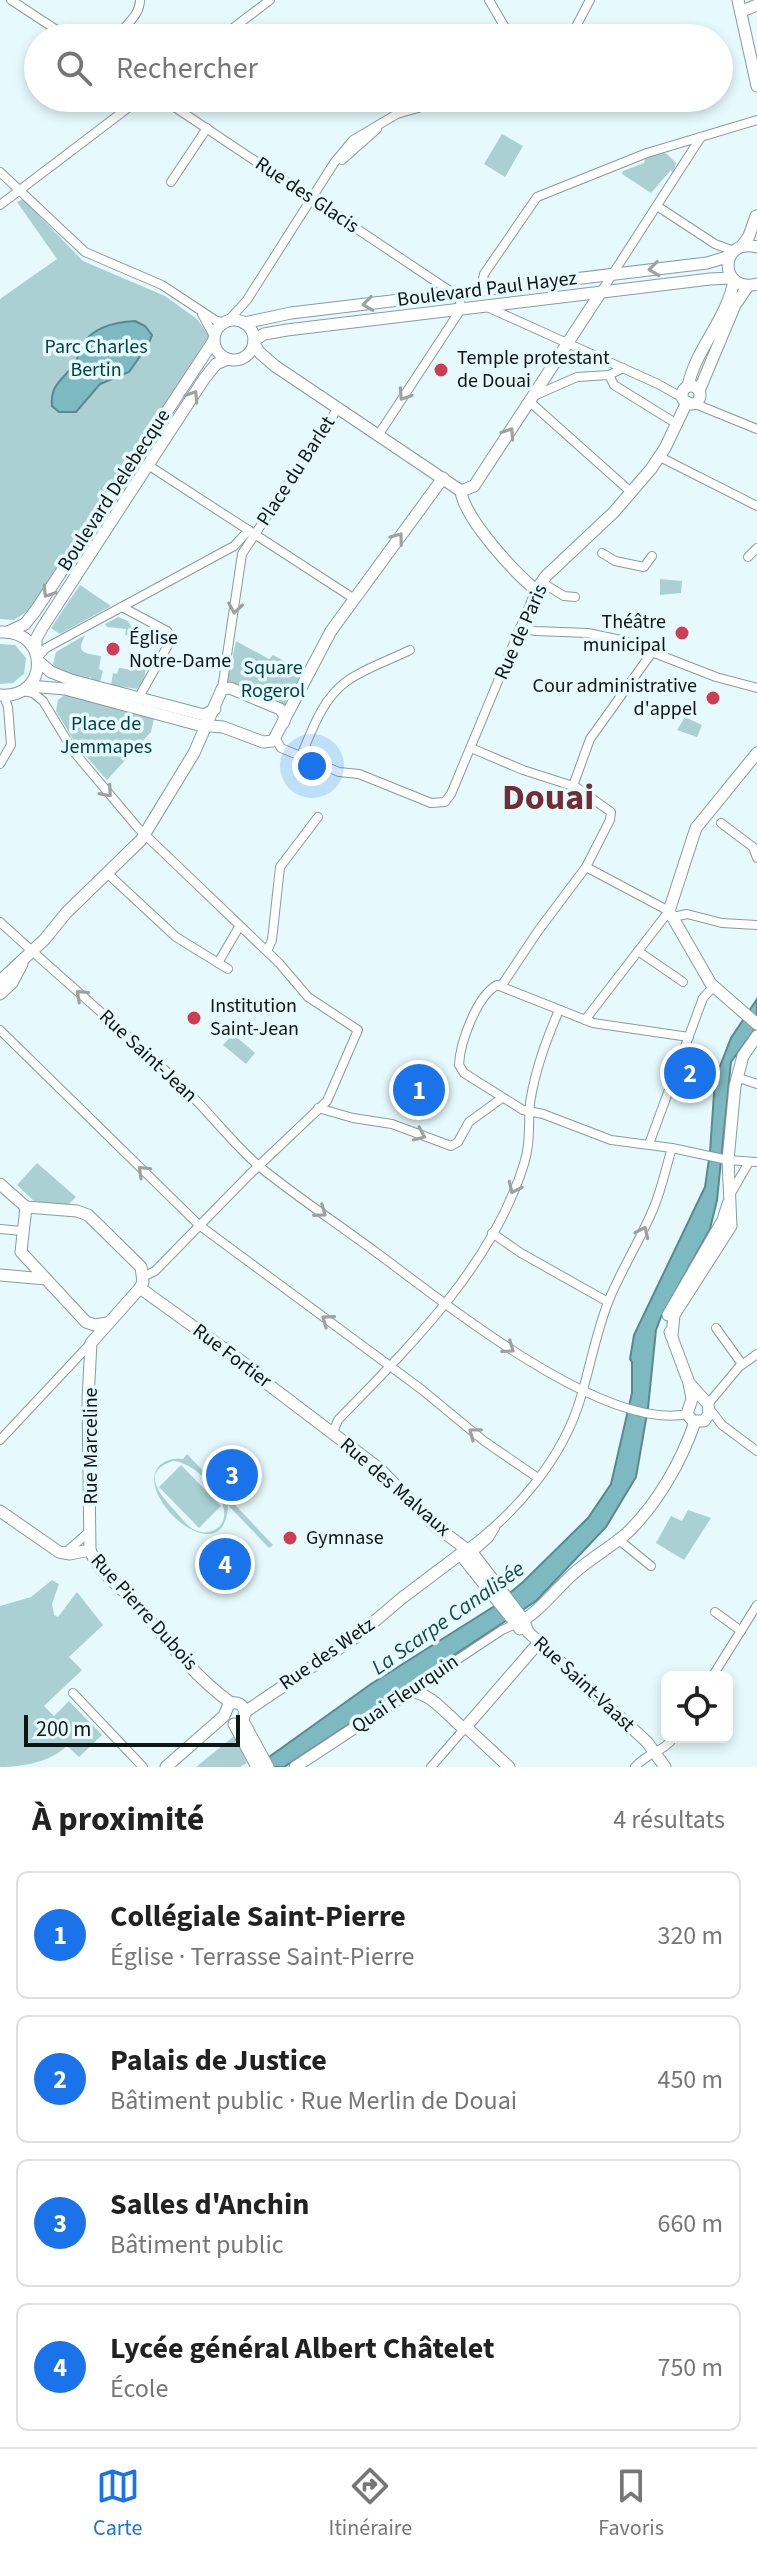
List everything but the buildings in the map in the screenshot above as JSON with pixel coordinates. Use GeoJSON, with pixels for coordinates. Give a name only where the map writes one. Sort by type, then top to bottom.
{"type":"FeatureCollection","features":[{"type":"Feature","properties":{"kind":"street"},"geometry":{"type":"LineString","coordinates":[[11,0],[48,24]]}},
{"type":"Feature","properties":{"kind":"street"},"geometry":{"type":"LineString","coordinates":[[126,24],[137,14],[140,0]]}},
{"type":"Feature","properties":{"kind":"street"},"geometry":{"type":"LineString","coordinates":[[238,24],[270,0]]}},
{"type":"Feature","properties":{"kind":"street"},"geometry":{"type":"LineString","coordinates":[[489,0],[503,24]]}},
{"type":"Feature","properties":{"kind":"street"},"geometry":{"type":"LineString","coordinates":[[577,24],[590,0]]}},
{"type":"Feature","properties":{"kind":"street"},"geometry":{"type":"LineString","coordinates":[[746,5],[757,47]]}},
{"type":"Feature","properties":{"kind":"street"},"geometry":{"type":"LineString","coordinates":[[746,5],[757,86]]}},
{"type":"Feature","properties":{"kind":"street"},"geometry":{"type":"LineString","coordinates":[[0,205],[122,112]]}},
{"type":"Feature","properties":{"kind":"street","name":"Rue des Glacis"},"geometry":{"type":"LineString","coordinates":[[182,112],[456,293]]}},
{"type":"Feature","properties":{"kind":"street"},"geometry":{"type":"LineString","coordinates":[[214,338],[247,300],[339,157],[358,136],[404,112]]}},
{"type":"Feature","properties":{"kind":"street"},"geometry":{"type":"LineString","coordinates":[[313,199],[345,156],[376,130],[418,112]]}},
{"type":"Feature","properties":{"kind":"street"},"geometry":{"type":"LineString","coordinates":[[481,290],[484,274],[537,197],[647,153],[757,120]]}},
{"type":"Feature","properties":{"kind":"street"},"geometry":{"type":"LineString","coordinates":[[171,182],[207,128]]}},
{"type":"Feature","properties":{"kind":"street"},"geometry":{"type":"LineString","coordinates":[[575,597],[538,586],[491,542],[466,507],[461,491],[474,486],[702,136]]}},
{"type":"Feature","properties":{"kind":"street"},"geometry":{"type":"LineString","coordinates":[[0,172],[85,252],[162,285],[186,300],[215,320],[244,323],[251,330],[254,342],[244,358],[228,359],[217,351],[205,318],[186,300]]}},
{"type":"Feature","properties":{"kind":"street"},"geometry":{"type":"LineString","coordinates":[[657,206],[715,244],[735,251]]}},
{"type":"Feature","properties":{"kind":"street"},"geometry":{"type":"LineString","coordinates":[[752,285],[733,279],[728,266],[735,251],[749,236],[757,214]]}},
{"type":"Feature","properties":{"kind":"street"},"geometry":{"type":"LineString","coordinates":[[757,214],[757,229]]}},
{"type":"Feature","properties":{"kind":"street","name":"Boulevard Paul Hayez"},"geometry":{"type":"LineString","coordinates":[[244,323],[291,313],[715,261],[735,251],[757,247]]}},
{"type":"Feature","properties":{"kind":"street","name":"Boulevard Paul Hayez"},"geometry":{"type":"LineString","coordinates":[[254,342],[264,334],[287,330],[722,277],[733,279]]}},
{"type":"Feature","properties":{"kind":"street","name":"Rue de Paris"},"geometry":{"type":"LineString","coordinates":[[691,395],[700,355],[728,302],[733,279]]}},
{"type":"Feature","properties":{"kind":"street","name":"Rue de Paris"},"geometry":{"type":"LineString","coordinates":[[304,758],[339,772],[357,773],[427,802],[440,804],[450,796],[538,586],[594,547],[660,457],[737,302],[752,285]]}},
{"type":"Feature","properties":{"kind":"street"},"geometry":{"type":"LineString","coordinates":[[379,434],[461,309],[456,293]]}},
{"type":"Feature","properties":{"kind":"street"},"geometry":{"type":"LineString","coordinates":[[244,323],[247,300]]}},
{"type":"Feature","properties":{"kind":"street"},"geometry":{"type":"LineString","coordinates":[[485,306],[658,384],[691,395],[757,429]]}},
{"type":"Feature","properties":{"kind":"street","name":"Boulevard Delebecque"},"geometry":{"type":"LineString","coordinates":[[3,632],[24,625],[36,610],[214,338]]}},
{"type":"Feature","properties":{"kind":"street","name":"Place du Barlet"},"geometry":{"type":"LineString","coordinates":[[254,342],[260,353],[275,366],[461,491]]}},
{"type":"Feature","properties":{"kind":"street","name":"Place du Barlet"},"geometry":{"type":"LineString","coordinates":[[244,358],[262,360],[275,366]]}},
{"type":"Feature","properties":{"kind":"street","name":"Boulevard Delebecque"},"geometry":{"type":"LineString","coordinates":[[26,688],[36,673],[36,639],[42,628],[210,370],[228,359]]}},
{"type":"Feature","properties":{"kind":"street"},"geometry":{"type":"LineString","coordinates":[[533,398],[577,377],[609,375],[623,368]]}},
{"type":"Feature","properties":{"kind":"street"},"geometry":{"type":"LineString","coordinates":[[609,375],[614,385],[677,424]]}},
{"type":"Feature","properties":{"kind":"street"},"geometry":{"type":"LineString","coordinates":[[533,398],[632,493]]}},
{"type":"Feature","properties":{"kind":"street","name":"Place du Barlet"},"geometry":{"type":"LineString","coordinates":[[252,532],[338,408]]}},
{"type":"Feature","properties":{"kind":"street"},"geometry":{"type":"LineString","coordinates":[[660,457],[757,506]]}},
{"type":"Feature","properties":{"kind":"street","name":"Place du Barlet"},"geometry":{"type":"LineString","coordinates":[[148,465],[353,598]]}},
{"type":"Feature","properties":{"kind":"street"},"geometry":{"type":"LineString","coordinates":[[3,632],[24,637],[48,671],[64,678],[209,716],[221,726],[265,743],[276,739],[294,699],[353,598],[443,478]]}},
{"type":"Feature","properties":{"kind":"street"},"geometry":{"type":"LineString","coordinates":[[37,657],[46,648],[234,546],[252,532]]}},
{"type":"Feature","properties":{"kind":"street"},"geometry":{"type":"LineString","coordinates":[[194,753],[222,689],[242,554],[252,532]]}},
{"type":"Feature","properties":{"kind":"street"},"geometry":{"type":"LineString","coordinates":[[594,547],[615,561],[644,567],[652,556]]}},
{"type":"Feature","properties":{"kind":"street"},"geometry":{"type":"LineString","coordinates":[[748,557],[757,548]]}},
{"type":"Feature","properties":{"kind":"street"},"geometry":{"type":"LineString","coordinates":[[122,607],[167,631],[172,638],[139,697]]}},
{"type":"Feature","properties":{"kind":"street"},"geometry":{"type":"LineString","coordinates":[[520,628],[594,634],[621,640],[716,677],[757,688]]}},
{"type":"Feature","properties":{"kind":"street"},"geometry":{"type":"LineString","coordinates":[[276,739],[280,747],[304,758],[328,699],[348,680],[410,650]]}},
{"type":"Feature","properties":{"kind":"street"},"geometry":{"type":"LineString","coordinates":[[573,786],[590,739],[653,651]]}},
{"type":"Feature","properties":{"kind":"street"},"geometry":{"type":"LineString","coordinates":[[0,764],[11,745],[8,707],[2,696],[26,688],[63,689],[209,716]]}},
{"type":"Feature","properties":{"kind":"street"},"geometry":{"type":"LineString","coordinates":[[0,1440],[91,1343],[141,1282],[328,1099],[358,1030],[308,997],[267,951],[145,835],[74,752],[43,701],[26,688]]}},
{"type":"Feature","properties":{"kind":"street"},"geometry":{"type":"LineString","coordinates":[[222,689],[230,688],[279,708],[287,708],[294,699]]}},
{"type":"Feature","properties":{"kind":"street"},"geometry":{"type":"LineString","coordinates":[[279,708],[284,714],[284,722]]}},
{"type":"Feature","properties":{"kind":"street"},"geometry":{"type":"LineString","coordinates":[[0,981],[145,835],[208,735],[218,730],[233,730]]}},
{"type":"Feature","properties":{"kind":"street"},"geometry":{"type":"LineString","coordinates":[[471,748],[523,770],[573,786],[611,812],[610,820],[586,867],[498,985],[486,993],[470,1023],[459,1065],[464,1073],[530,1112],[618,1142],[649,1144],[726,1160],[753,1162]]}},
{"type":"Feature","properties":{"kind":"street"},"geometry":{"type":"LineString","coordinates":[[585,1020],[671,914],[691,839],[757,753]]}},
{"type":"Feature","properties":{"kind":"street"},"geometry":{"type":"LineString","coordinates":[[267,951],[273,939],[272,924],[282,864],[318,817]]}},
{"type":"Feature","properties":{"kind":"street"},"geometry":{"type":"LineString","coordinates":[[721,823],[753,847],[757,858]]}},
{"type":"Feature","properties":{"kind":"street"},"geometry":{"type":"LineString","coordinates":[[586,867],[671,914],[756,925]]}},
{"type":"Feature","properties":{"kind":"street"},"geometry":{"type":"LineString","coordinates":[[108,874],[172,934],[228,969]]}},
{"type":"Feature","properties":{"kind":"street"},"geometry":{"type":"LineString","coordinates":[[671,914],[713,987],[757,1024]]}},
{"type":"Feature","properties":{"kind":"street","name":"Rue Saint-Jean"},"geometry":{"type":"LineString","coordinates":[[0,922],[29,954],[182,1086],[258,1165],[445,1303],[532,1363],[583,1389],[627,1408],[670,1417],[699,1410],[722,1425]]}},
{"type":"Feature","properties":{"kind":"street"},"geometry":{"type":"LineString","coordinates":[[259,944],[272,924]]}},
{"type":"Feature","properties":{"kind":"street"},"geometry":{"type":"LineString","coordinates":[[218,963],[239,927]]}},
{"type":"Feature","properties":{"kind":"street"},"geometry":{"type":"LineString","coordinates":[[638,951],[683,982]]}},
{"type":"Feature","properties":{"kind":"street"},"geometry":{"type":"LineString","coordinates":[[0,994],[14,981],[29,954]]}},
{"type":"Feature","properties":{"kind":"street"},"geometry":{"type":"LineString","coordinates":[[498,985],[585,1020],[689,1037]]}},
{"type":"Feature","properties":{"kind":"street"},"geometry":{"type":"LineString","coordinates":[[649,1144],[703,998],[713,987]]}},
{"type":"Feature","properties":{"kind":"street"},"geometry":{"type":"LineString","coordinates":[[333,1432],[338,1420],[445,1303],[469,1272],[492,1233],[524,1165],[539,1060],[559,1010]]}},
{"type":"Feature","properties":{"kind":"street"},"geometry":{"type":"LineString","coordinates":[[0,1030],[199,1225],[390,1366],[484,1441],[538,1478]]}},
{"type":"Feature","properties":{"kind":"street"},"geometry":{"type":"LineString","coordinates":[[757,1036],[743,1056],[736,1077],[726,1160],[729,1195],[723,1220],[669,1314],[668,1325],[699,1410],[757,1451]]}},
{"type":"Feature","properties":{"kind":"street"},"geometry":{"type":"LineString","coordinates":[[736,1077],[757,1084]]}},
{"type":"Feature","properties":{"kind":"street"},"geometry":{"type":"LineString","coordinates":[[318,1108],[353,1118],[397,1125],[448,1146],[458,1142],[469,1122],[502,1098]]}},
{"type":"Feature","properties":{"kind":"street","name":"Rue des Wetz"},"geometry":{"type":"LineString","coordinates":[[233,1714],[263,1699],[336,1651],[391,1609],[400,1606],[466,1554],[538,1478],[566,1433],[583,1389],[608,1302],[654,1206],[672,1148]]}},
{"type":"Feature","properties":{"kind":"street"},"geometry":{"type":"LineString","coordinates":[[729,1195],[753,1162]]}},
{"type":"Feature","properties":{"kind":"street"},"geometry":{"type":"LineString","coordinates":[[0,1184],[26,1207],[21,1252],[86,1322],[95,1325],[108,1322]]}},
{"type":"Feature","properties":{"kind":"street","name":"Rue Fortier"},"geometry":{"type":"LineString","coordinates":[[26,1207],[77,1211],[92,1217],[138,1262],[141,1282],[265,1382],[323,1424]]}},
{"type":"Feature","properties":{"kind":"street"},"geometry":{"type":"LineString","coordinates":[[0,1229],[22,1231]]}},
{"type":"Feature","properties":{"kind":"street"},"geometry":{"type":"LineString","coordinates":[[492,1233],[608,1302]]}},
{"type":"Feature","properties":{"kind":"street"},"geometry":{"type":"LineString","coordinates":[[0,1275],[46,1279]]}},
{"type":"Feature","properties":{"kind":"street"},"geometry":{"type":"LineString","coordinates":[[716,1328],[742,1364]]}},
{"type":"Feature","properties":{"kind":"street","name":"Rue Marceline"},"geometry":{"type":"LineString","coordinates":[[90,1550],[88,1399],[91,1343]]}},
{"type":"Feature","properties":{"kind":"street"},"geometry":{"type":"LineString","coordinates":[[517,1619],[536,1609],[579,1569],[619,1540],[646,1512],[659,1494],[699,1410],[742,1364],[757,1354]]}},
{"type":"Feature","properties":{"kind":"street"},"geometry":{"type":"LineString","coordinates":[[323,1424],[338,1420]]}},
{"type":"Feature","properties":{"kind":"street","name":"Rue des Malvaux"},"geometry":{"type":"LineString","coordinates":[[323,1424],[384,1473],[466,1554],[500,1596]]}},
{"type":"Feature","properties":{"kind":"street","name":"Rue Pierre Dubois"},"geometry":{"type":"LineString","coordinates":[[0,1511],[56,1551],[65,1554],[90,1550],[96,1562],[233,1714]]}},
{"type":"Feature","properties":{"kind":"street","name":"Rue Pierre Dubois"},"geometry":{"type":"LineString","coordinates":[[65,1554],[90,1531]]}},
{"type":"Feature","properties":{"kind":"street"},"geometry":{"type":"LineString","coordinates":[[619,1540],[651,1566]]}},
{"type":"Feature","properties":{"kind":"street","name":"Rue Saint-Vaast"},"geometry":{"type":"LineString","coordinates":[[500,1596],[532,1642],[587,1684],[655,1751],[665,1767]]}},
{"type":"Feature","properties":{"kind":"street"},"geometry":{"type":"LineString","coordinates":[[716,1671],[757,1605]]}},
{"type":"Feature","properties":{"kind":"street"},"geometry":{"type":"LineString","coordinates":[[715,1612],[741,1631]]}},
{"type":"Feature","properties":{"kind":"street","name":"Quai Fleurquin"},"geometry":{"type":"LineString","coordinates":[[295,1767],[406,1693],[416,1692],[425,1681],[517,1619]]}},
{"type":"Feature","properties":{"kind":"street"},"geometry":{"type":"LineString","coordinates":[[431,1767],[538,1647]]}},
{"type":"Feature","properties":{"kind":"street"},"geometry":{"type":"LineString","coordinates":[[416,1692],[465,1728],[509,1767]]}},
{"type":"Feature","properties":{"kind":"street"},"geometry":{"type":"LineString","coordinates":[[73,1693],[143,1767]]}},
{"type":"Feature","properties":{"kind":"street"},"geometry":{"type":"LineString","coordinates":[[233,1714],[261,1764]]}},
{"type":"Feature","properties":{"kind":"street"},"geometry":{"type":"LineString","coordinates":[[166,1767],[233,1714]]}},
{"type":"Feature","properties":{"kind":"street"},"geometry":{"type":"LineString","coordinates":[[175,1767],[233,1714]]}},
{"type":"Feature","properties":{"kind":"street"},"geometry":{"type":"LineString","coordinates":[[635,1767],[646,1755],[670,1743]]}},
{"type":"Feature","properties":{"kind":"green space"},"geometry":{"type":"Polygon","coordinates":[[[502,134],[523,146],[505,177],[484,164],[502,134]]]}},
{"type":"Feature","properties":{"kind":"green space"},"geometry":{"type":"Polygon","coordinates":[[[662,152],[676,163],[673,174],[671,170],[651,193],[622,174],[644,163],[646,156],[662,152]]]}},
{"type":"Feature","properties":{"kind":"green space","name":"Parc Charles Bertin"},"geometry":{"type":"Polygon","coordinates":[[[23,199],[83,261],[165,296],[197,319],[209,336],[31,609],[14,620],[0,619],[0,299],[57,259],[17,202],[23,199]]]}},
{"type":"Feature","properties":{"kind":"green space"},"geometry":{"type":"Polygon","coordinates":[[[660,579],[682,581],[681,593],[660,595],[660,579]]]}},
{"type":"Feature","properties":{"kind":"green space"},"geometry":{"type":"Polygon","coordinates":[[[80,585],[111,606],[60,634],[51,628],[80,585]]]}},
{"type":"Feature","properties":{"kind":"green space"},"geometry":{"type":"Polygon","coordinates":[[[118,617],[128,621],[137,637],[125,635],[126,629],[107,627],[105,624],[118,617]]]}},
{"type":"Feature","properties":{"kind":"green space"},"geometry":{"type":"Polygon","coordinates":[[[85,635],[81,649],[101,656],[99,669],[103,671],[100,682],[55,668],[53,664],[56,652],[85,635]]]}},
{"type":"Feature","properties":{"kind":"green space","name":"Square Rogerol"},"geometry":{"type":"Polygon","coordinates":[[[236,641],[269,659],[273,655],[303,671],[285,707],[227,683],[236,641]]]}},
{"type":"Feature","properties":{"kind":"green space"},"geometry":{"type":"Polygon","coordinates":[[[0,644],[15,645],[26,658],[24,674],[13,683],[0,684],[0,644]]]}},
{"type":"Feature","properties":{"kind":"green space"},"geometry":{"type":"Polygon","coordinates":[[[137,664],[146,665],[144,681],[137,689],[111,685],[113,673],[117,674],[119,668],[135,670],[137,664]]]}},
{"type":"Feature","properties":{"kind":"green space","name":"Place de Jemmapes"},"geometry":{"type":"Polygon","coordinates":[[[66,694],[154,718],[151,732],[107,780],[77,746],[56,711],[58,700],[66,694]]]}},
{"type":"Feature","properties":{"kind":"green space"},"geometry":{"type":"Polygon","coordinates":[[[685,717],[702,725],[697,737],[677,730],[685,717]]]}},
{"type":"Feature","properties":{"kind":"green space"},"geometry":{"type":"Polygon","coordinates":[[[233,1034],[255,1053],[246,1064],[223,1045],[233,1034]]]}},
{"type":"Feature","properties":{"kind":"green space"},"geometry":{"type":"Polygon","coordinates":[[[37,1163],[76,1197],[67,1206],[36,1203],[17,1185],[37,1163]]]}},
{"type":"Feature","properties":{"kind":"green space"},"geometry":{"type":"Polygon","coordinates":[[[187,1454],[273,1545],[269,1548],[228,1505],[223,1525],[212,1534],[192,1529],[210,1532],[219,1527],[224,1518],[224,1507],[212,1486],[192,1468],[173,1461],[157,1471],[165,1461],[183,1459],[187,1454]]]}},
{"type":"Feature","properties":{"kind":"green space"},"geometry":{"type":"Polygon","coordinates":[[[181,1465],[221,1506],[199,1528],[159,1487],[181,1465]]]}},
{"type":"Feature","properties":{"kind":"green space"},"geometry":{"type":"Polygon","coordinates":[[[156,1474],[156,1485],[165,1500],[192,1529],[168,1510],[158,1494],[154,1478],[156,1474]]]}},
{"type":"Feature","properties":{"kind":"green space"},"geometry":{"type":"Polygon","coordinates":[[[688,1510],[711,1518],[684,1560],[656,1543],[671,1516],[682,1521],[688,1510]]]}},
{"type":"Feature","properties":{"kind":"green space"},"geometry":{"type":"Polygon","coordinates":[[[52,1580],[59,1584],[52,1604],[54,1615],[58,1617],[77,1592],[103,1625],[69,1657],[82,1670],[44,1706],[54,1716],[69,1701],[102,1735],[79,1757],[67,1746],[35,1762],[0,1767],[0,1606],[31,1597],[52,1580]]]}},
{"type":"Feature","properties":{"kind":"green space"},"geometry":{"type":"Polygon","coordinates":[[[234,1736],[247,1763],[240,1767],[196,1767],[234,1736]]]}},
{"type":"Feature","properties":{"kind":"shaded area"},"geometry":{"type":"Polygon","coordinates":[[[135,321],[145,326],[152,335],[129,372],[100,384],[76,412],[59,412],[52,406],[55,389],[88,338],[106,326],[135,321]]]}},
{"type":"Feature","properties":{"kind":"shaded area"},"geometry":{"type":"Polygon","coordinates":[[[757,999],[757,1026],[731,1062],[717,1200],[710,1229],[656,1330],[648,1408],[636,1477],[606,1527],[536,1601],[284,1767],[255,1767],[371,1684],[493,1607],[588,1518],[611,1484],[632,1393],[630,1359],[634,1335],[705,1187],[715,1079],[731,1038],[757,999]]]}},
{"type":"Feature","properties":{"kind":"place","name":"Temple protestant de Douai"},"geometry":{"type":"Point","coordinates":[441,370]}},
{"type":"Feature","properties":{"kind":"place","name":"Théâtre municipal"},"geometry":{"type":"Point","coordinates":[682,633]}},
{"type":"Feature","properties":{"kind":"place","name":"Église Notre-Dame"},"geometry":{"type":"Point","coordinates":[113,649]}},
{"type":"Feature","properties":{"kind":"place","name":"Cour administrative d'appel"},"geometry":{"type":"Point","coordinates":[713,698]}},
{"type":"Feature","properties":{"kind":"place","name":"Institution Saint-Jean"},"geometry":{"type":"Point","coordinates":[194,1018]}},
{"type":"Feature","properties":{"kind":"place","name":"Palais de Justice"},"geometry":{"type":"Point","coordinates":[690,1073]}},
{"type":"Feature","properties":{"kind":"place","name":"Collégiale Saint-Pierre"},"geometry":{"type":"Point","coordinates":[419,1090]}},
{"type":"Feature","properties":{"kind":"place","name":"Salles d'Anchin"},"geometry":{"type":"Point","coordinates":[232,1475]}},
{"type":"Feature","properties":{"kind":"place","name":"Gymnase"},"geometry":{"type":"Point","coordinates":[290,1538]}},
{"type":"Feature","properties":{"kind":"place","name":"Lycée général Albert Châtelet"},"geometry":{"type":"Point","coordinates":[225,1564]}},
{"type":"Feature","properties":{"kind":"district","name":"Douai"},"geometry":{"type":"Point","coordinates":[548,797]}},
{"type":"Feature","properties":{"kind":"water label","name":"La Scarpe Canalisée"},"geometry":{"type":"Point","coordinates":[448,1618]}}]}
